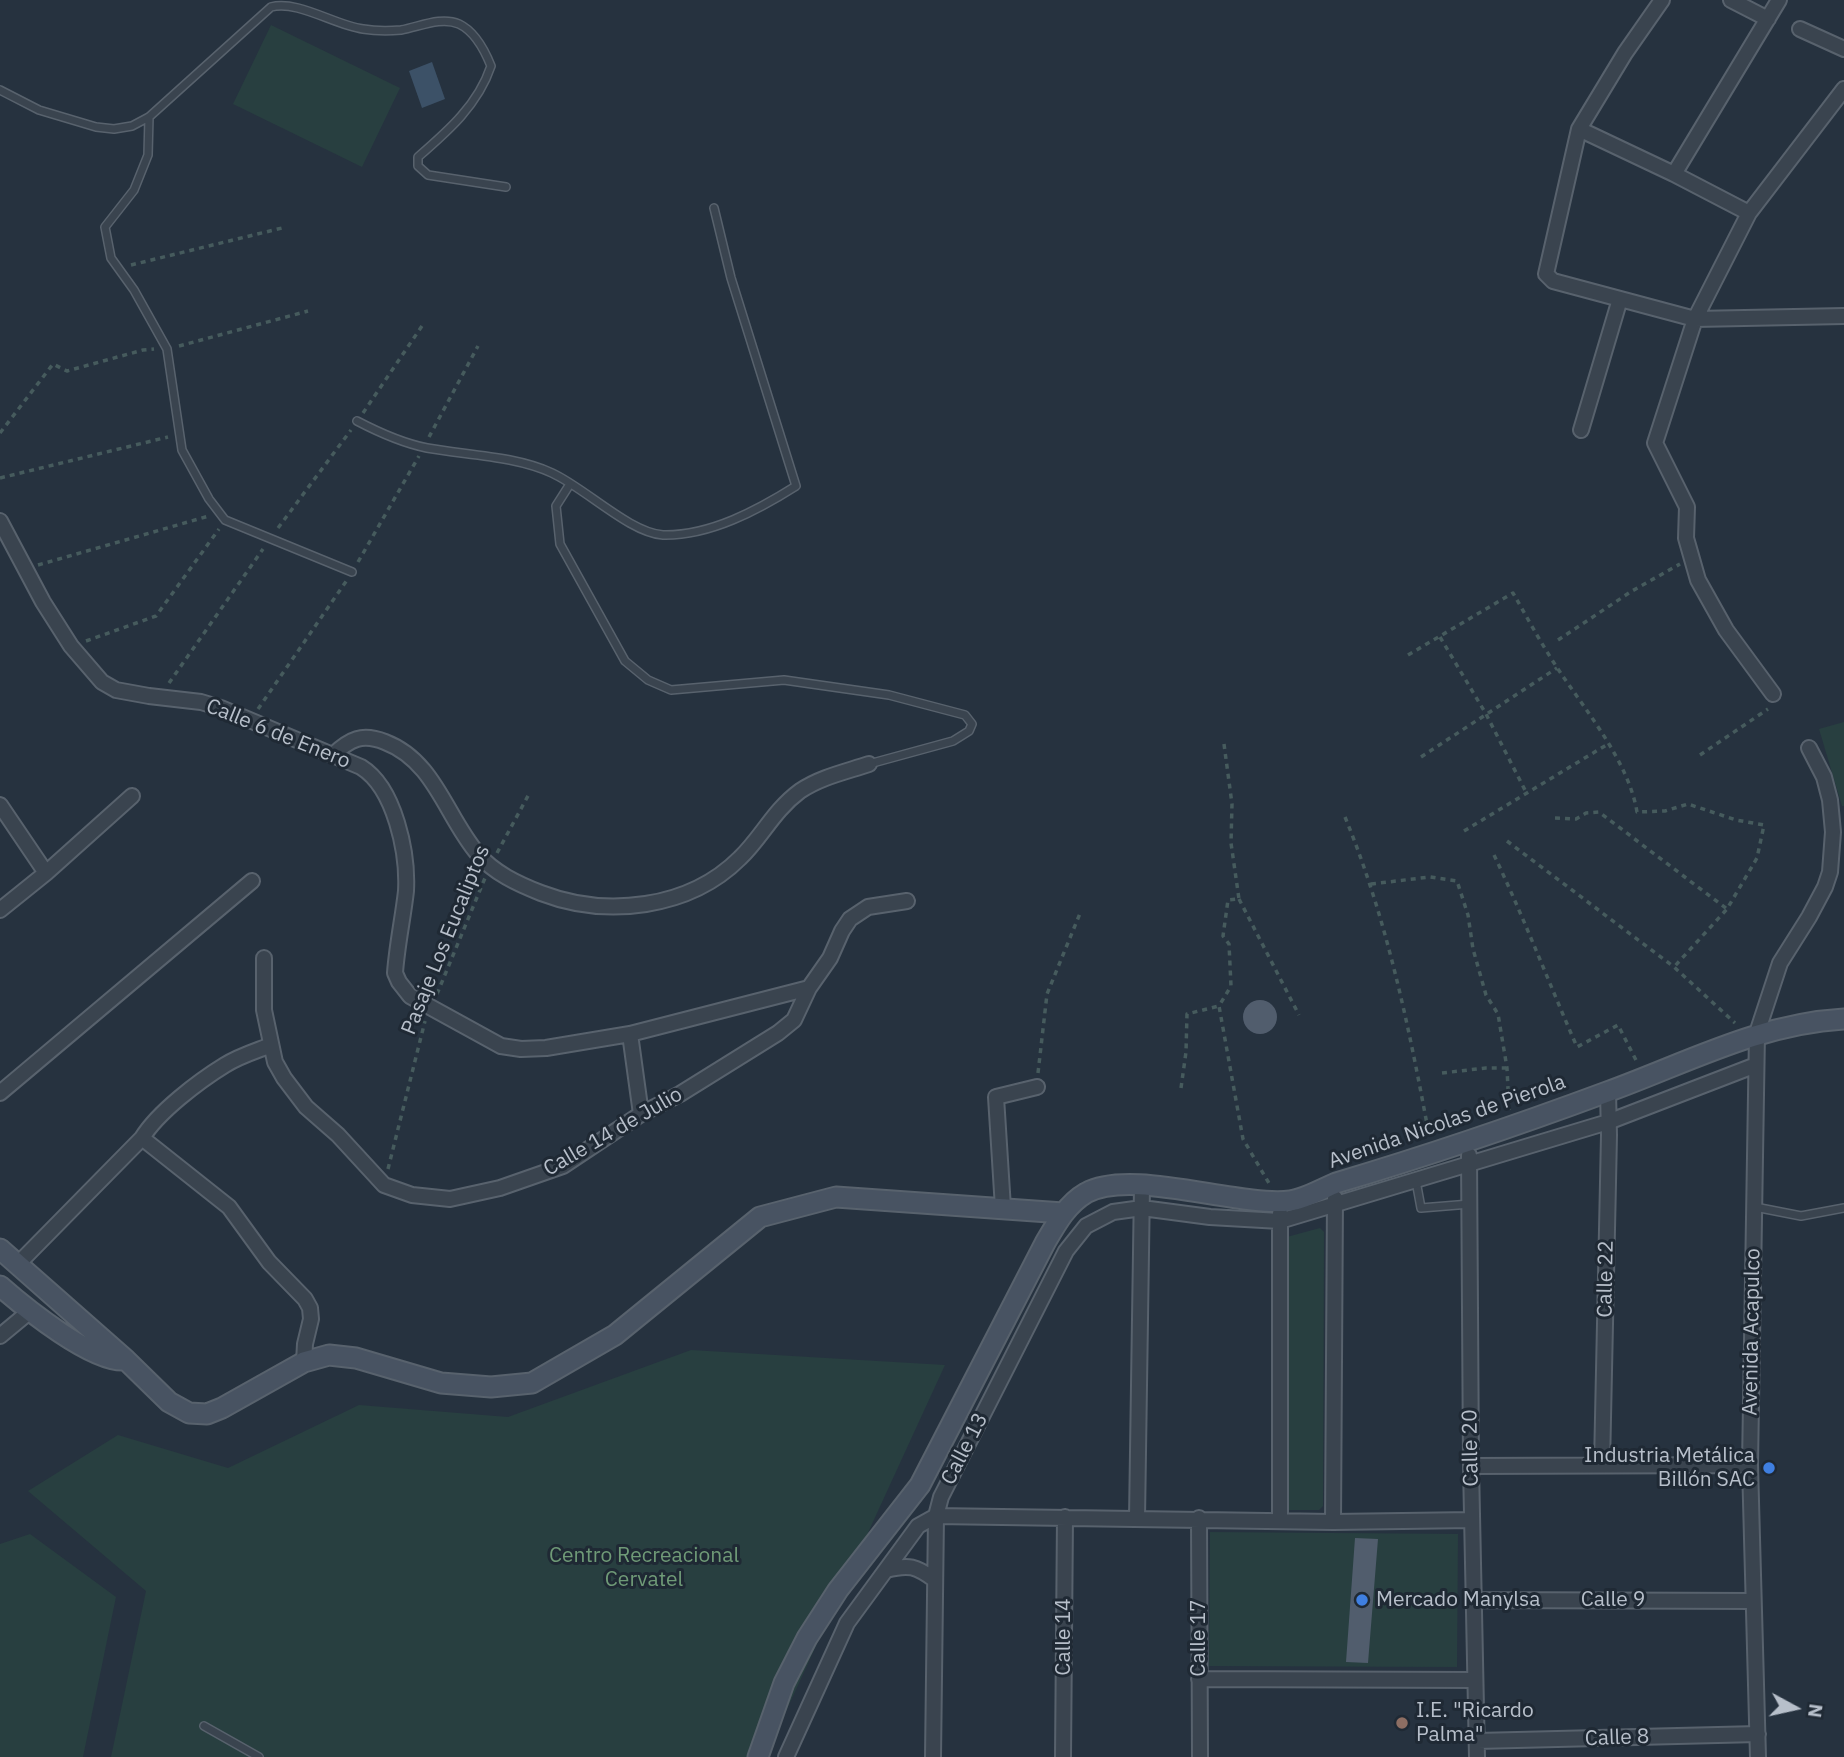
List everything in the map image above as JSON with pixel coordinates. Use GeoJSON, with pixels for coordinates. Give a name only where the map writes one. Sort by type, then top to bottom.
{"type":"FeatureCollection","features":[{"type":"Feature","properties":{"kind":"street"},"geometry":{"type":"LineString","coordinates":[[1662,0],[1625,53],[1579,129],[1546,274],[1553,281],[1695,319],[1844,316]]}},
{"type":"Feature","properties":{"kind":"street"},"geometry":{"type":"LineString","coordinates":[[1731,0],[1768,19]]}},
{"type":"Feature","properties":{"kind":"street"},"geometry":{"type":"LineString","coordinates":[[1674,174],[1779,0]]}},
{"type":"Feature","properties":{"kind":"street"},"geometry":{"type":"LineString","coordinates":[[1800,29],[1844,49]]}},
{"type":"Feature","properties":{"kind":"street"},"geometry":{"type":"LineString","coordinates":[[1772,701],[1726,630],[1698,580],[1686,538],[1687,507],[1655,443],[1695,319],[1749,214],[1844,89]]}},
{"type":"Feature","properties":{"kind":"street"},"geometry":{"type":"LineString","coordinates":[[1579,129],[1674,174],[1749,214]]}},
{"type":"Feature","properties":{"kind":"street"},"geometry":{"type":"LineString","coordinates":[[1581,430],[1620,299]]}},
{"type":"Feature","properties":{"kind":"street","name":"Calle 6 de Enero"},"geometry":{"type":"LineString","coordinates":[[0,521],[71,646],[102,682],[116,690],[201,702],[251,718],[368,771],[380,785],[393,811],[402,846],[406,890],[395,973],[404,990],[411,996],[491,1040],[511,1048],[545,1048],[630,1034],[809,988]]}},
{"type":"Feature","properties":{"kind":"street"},"geometry":{"type":"LineString","coordinates":[[334,755],[347,742],[366,736],[382,740],[401,750],[421,767],[446,800],[470,844],[490,866],[542,893],[580,904],[615,907],[669,899],[708,882],[732,866],[751,847],[777,811],[801,791],[828,776],[869,764]]}},
{"type":"Feature","properties":{"kind":"street","name":"Avenida Acapulco"},"geometry":{"type":"LineString","coordinates":[[1758,1757],[1750,1465],[1756,1065],[1752,1035],[1780,963],[1818,901],[1830,872],[1833,832],[1830,800],[1824,777],[1809,748]]}},
{"type":"Feature","properties":{"kind":"street"},"geometry":{"type":"LineString","coordinates":[[0,910],[132,796]]}},
{"type":"Feature","properties":{"kind":"street"},"geometry":{"type":"LineString","coordinates":[[0,805],[46,873]]}},
{"type":"Feature","properties":{"kind":"street"},"geometry":{"type":"LineString","coordinates":[[0,1093],[252,881]]}},
{"type":"Feature","properties":{"kind":"street","name":"Calle 14 de Julio"},"geometry":{"type":"LineString","coordinates":[[264,958],[264,1010],[275,1062],[306,1107],[338,1135],[384,1185],[398,1192],[430,1199],[450,1199],[478,1194],[563,1166],[641,1114],[680,1094],[778,1033],[794,1020],[809,988],[833,953],[845,925],[855,914],[868,907],[907,901]]}},
{"type":"Feature","properties":{"kind":"street","name":"Avenida Nicolas de Pierola"},"geometry":{"type":"LineString","coordinates":[[1063,1213],[1087,1193],[1115,1186],[1142,1186],[1280,1211],[1293,1201],[1336,1183],[1608,1092],[1752,1035],[1823,1020],[1844,1019]]}},
{"type":"Feature","properties":{"kind":"street"},"geometry":{"type":"LineString","coordinates":[[630,1034],[641,1114]]}},
{"type":"Feature","properties":{"kind":"street"},"geometry":{"type":"LineString","coordinates":[[17,1265],[142,1138],[149,1125],[160,1115],[219,1069],[271,1045]]}},
{"type":"Feature","properties":{"kind":"street","name":"Calle 13"},"geometry":{"type":"LineString","coordinates":[[933,1757],[936,1517],[941,1497],[1066,1251],[1086,1226],[1113,1212],[1142,1208],[1210,1217],[1335,1205],[1608,1122],[1756,1065]]}},
{"type":"Feature","properties":{"kind":"street"},"geometry":{"type":"LineString","coordinates":[[1003,1208],[996,1097],[1037,1087]]}},
{"type":"Feature","properties":{"kind":"street","name":"Calle 22"},"geometry":{"type":"LineString","coordinates":[[1602,1465],[1608,1092]]}},
{"type":"Feature","properties":{"kind":"street"},"geometry":{"type":"LineString","coordinates":[[142,1138],[229,1207],[269,1262],[305,1299],[310,1308],[311,1319],[304,1362]]}},
{"type":"Feature","properties":{"kind":"street","name":"Calle 20"},"geometry":{"type":"LineString","coordinates":[[1469,1140],[1471,1466],[1477,1757]]}},
{"type":"Feature","properties":{"kind":"street"},"geometry":{"type":"LineString","coordinates":[[1333,1522],[1336,1183]]}},
{"type":"Feature","properties":{"kind":"street"},"geometry":{"type":"LineString","coordinates":[[1137,1518],[1142,1186]]}},
{"type":"Feature","properties":{"kind":"street"},"geometry":{"type":"LineString","coordinates":[[0,1249],[126,1360],[169,1402],[189,1413],[207,1414],[304,1362],[329,1355],[356,1357],[441,1382],[491,1387],[532,1382],[615,1335],[760,1217],[836,1197],[1063,1213],[1045,1242],[920,1485],[838,1590],[807,1638],[784,1683],[758,1757]]}},
{"type":"Feature","properties":{"kind":"street"},"geometry":{"type":"LineString","coordinates":[[1280,1211],[1280,1520]]}},
{"type":"Feature","properties":{"kind":"street"},"geometry":{"type":"LineString","coordinates":[[0,1286],[29,1312],[97,1354],[115,1361],[126,1360]]}},
{"type":"Feature","properties":{"kind":"street"},"geometry":{"type":"LineString","coordinates":[[0,1336],[29,1312]]}},
{"type":"Feature","properties":{"kind":"street"},"geometry":{"type":"LineString","coordinates":[[1471,1466],[1750,1465]]}},
{"type":"Feature","properties":{"kind":"street"},"geometry":{"type":"LineString","coordinates":[[786,1757],[846,1622],[918,1527],[936,1517],[1199,1518],[1333,1522],[1472,1520]]}},
{"type":"Feature","properties":{"kind":"street","name":"Calle 14"},"geometry":{"type":"LineString","coordinates":[[1063,1757],[1065,1517]]}},
{"type":"Feature","properties":{"kind":"street","name":"Calle 17"},"geometry":{"type":"LineString","coordinates":[[1199,1518],[1200,1757]]}},
{"type":"Feature","properties":{"kind":"street"},"geometry":{"type":"LineString","coordinates":[[886,1570],[903,1566],[916,1568],[935,1580]]}},
{"type":"Feature","properties":{"kind":"street","name":"Calle 9"},"geometry":{"type":"LineString","coordinates":[[1474,1600],[1753,1601]]}},
{"type":"Feature","properties":{"kind":"street"},"geometry":{"type":"LineString","coordinates":[[1199,1679],[1475,1680]]}},
{"type":"Feature","properties":{"kind":"street","name":"Calle 8"},"geometry":{"type":"LineString","coordinates":[[1477,1741],[1758,1734]]}},
{"type":"Feature","properties":{"kind":"lane"},"geometry":{"type":"LineString","coordinates":[[0,90],[39,110],[105,129],[132,126],[149,117],[271,7],[292,5],[334,22],[364,29],[397,30],[439,21],[451,22],[469,32],[486,54],[491,66],[479,94],[454,126],[418,157],[418,166],[428,175],[506,187]]}},
{"type":"Feature","properties":{"kind":"lane"},"geometry":{"type":"LineString","coordinates":[[149,117],[148,155],[134,190],[105,227],[111,258],[134,290],[167,349],[182,450],[209,499],[225,520],[352,572]]}},
{"type":"Feature","properties":{"kind":"lane"},"geometry":{"type":"LineString","coordinates":[[358,421],[384,436],[424,447],[509,461],[551,472],[638,529],[662,535],[704,530],[761,508],[796,486],[731,278],[714,208]]}},
{"type":"Feature","properties":{"kind":"lane"},"geometry":{"type":"LineString","coordinates":[[570,484],[556,506],[560,544],[625,661],[648,680],[671,690],[784,680],[889,695],[965,715],[972,724],[969,731],[953,741],[869,764]]}},
{"type":"Feature","properties":{"kind":"lane"},"geometry":{"type":"LineString","coordinates":[[1416,1181],[1421,1208],[1470,1204]]}},
{"type":"Feature","properties":{"kind":"lane"},"geometry":{"type":"LineString","coordinates":[[1754,1206],[1801,1216],[1844,1208]]}},
{"type":"Feature","properties":{"kind":"lane"},"geometry":{"type":"LineString","coordinates":[[204,1726],[259,1757]]}},
{"type":"Feature","properties":{"kind":"path"},"geometry":{"type":"LineString","coordinates":[[119,268],[282,228]]}},
{"type":"Feature","properties":{"kind":"path"},"geometry":{"type":"LineString","coordinates":[[0,433],[53,364],[67,371],[143,350],[167,349],[309,311]]}},
{"type":"Feature","properties":{"kind":"path"},"geometry":{"type":"LineString","coordinates":[[160,696],[271,538],[358,421],[424,323]]}},
{"type":"Feature","properties":{"kind":"path"},"geometry":{"type":"LineString","coordinates":[[251,718],[352,572],[478,346]]}},
{"type":"Feature","properties":{"kind":"path"},"geometry":{"type":"LineString","coordinates":[[0,478],[179,434]]}},
{"type":"Feature","properties":{"kind":"path"},"geometry":{"type":"LineString","coordinates":[[26,568],[220,513]]}},
{"type":"Feature","properties":{"kind":"path"},"geometry":{"type":"LineString","coordinates":[[71,646],[156,616],[225,520]]}},
{"type":"Feature","properties":{"kind":"path"},"geometry":{"type":"LineString","coordinates":[[1558,640],[1675,565],[1691,560]]}},
{"type":"Feature","properties":{"kind":"path"},"geometry":{"type":"LineString","coordinates":[[1408,655],[1513,593],[1608,744],[1634,794],[1637,812],[1665,811],[1688,804],[1736,820],[1764,825],[1756,858],[1727,909],[1674,967]]}},
{"type":"Feature","properties":{"kind":"path"},"geometry":{"type":"LineString","coordinates":[[1440,636],[1486,714],[1527,794]]}},
{"type":"Feature","properties":{"kind":"path"},"geometry":{"type":"LineString","coordinates":[[1421,757],[1558,668]]}},
{"type":"Feature","properties":{"kind":"path"},"geometry":{"type":"LineString","coordinates":[[1700,755],[1772,701]]}},
{"type":"Feature","properties":{"kind":"path"},"geometry":{"type":"LineString","coordinates":[[1224,744],[1231,804],[1231,843],[1239,900],[1299,1015]]}},
{"type":"Feature","properties":{"kind":"path"},"geometry":{"type":"LineString","coordinates":[[1464,831],[1608,744]]}},
{"type":"Feature","properties":{"kind":"path","name":"Pasaje Los Eucaliptos"},"geometry":{"type":"LineString","coordinates":[[384,1185],[425,1022],[490,866],[529,794]]}},
{"type":"Feature","properties":{"kind":"path"},"geometry":{"type":"LineString","coordinates":[[1555,818],[1576,819],[1586,813],[1599,812],[1727,909]]}},
{"type":"Feature","properties":{"kind":"path"},"geometry":{"type":"LineString","coordinates":[[1345,817],[1371,884],[1405,1008],[1432,1152]]}},
{"type":"Feature","properties":{"kind":"path"},"geometry":{"type":"LineString","coordinates":[[1507,841],[1674,967],[1752,1035]]}},
{"type":"Feature","properties":{"kind":"path"},"geometry":{"type":"LineString","coordinates":[[1494,855],[1520,909],[1536,954],[1577,1047],[1618,1025],[1646,1077]]}},
{"type":"Feature","properties":{"kind":"path"},"geometry":{"type":"LineString","coordinates":[[1371,884],[1430,877],[1457,881],[1468,915],[1473,949],[1486,995],[1497,1014],[1507,1068],[1509,1126]]}},
{"type":"Feature","properties":{"kind":"path"},"geometry":{"type":"LineString","coordinates":[[1239,900],[1228,900],[1223,936],[1229,944],[1231,986],[1219,1006],[1244,1139],[1280,1211]]}},
{"type":"Feature","properties":{"kind":"path"},"geometry":{"type":"LineString","coordinates":[[1037,1087],[1047,994],[1081,911]]}},
{"type":"Feature","properties":{"kind":"path"},"geometry":{"type":"LineString","coordinates":[[1181,1088],[1187,1014],[1219,1006]]}},
{"type":"Feature","properties":{"kind":"path"},"geometry":{"type":"LineString","coordinates":[[1442,1073],[1507,1068]]}},
{"type":"Feature","properties":{"kind":"green space"},"geometry":{"type":"Polygon","coordinates":[[[271,25],[400,88],[362,167],[233,104],[271,25]]]}},
{"type":"Feature","properties":{"kind":"green space"},"geometry":{"type":"Polygon","coordinates":[[[1844,722],[1844,806],[1842,806],[1819,729],[1844,722]]]}},
{"type":"Feature","properties":{"kind":"green space"},"geometry":{"type":"Polygon","coordinates":[[[1320,1228],[1324,1232],[1323,1506],[1319,1510],[1283,1510],[1283,1238],[1320,1228]]]}},
{"type":"Feature","properties":{"kind":"green space","name":"Centro Recreacional Cervatel"},"geometry":{"type":"Polygon","coordinates":[[[691,1350],[945,1365],[765,1757],[111,1757],[146,1591],[28,1491],[118,1435],[228,1468],[359,1405],[508,1417],[691,1350]]]}},
{"type":"Feature","properties":{"kind":"green space"},"geometry":{"type":"Polygon","coordinates":[[[1210,1532],[1458,1534],[1457,1667],[1209,1666],[1210,1532]]]}},
{"type":"Feature","properties":{"kind":"green space"},"geometry":{"type":"Polygon","coordinates":[[[30,1534],[116,1597],[83,1757],[0,1757],[0,1544],[30,1534]]]}},
{"type":"Feature","properties":{"kind":"water"},"geometry":{"type":"Polygon","coordinates":[[[432,62],[445,99],[422,108],[409,71],[432,62]]]}},
{"type":"Feature","properties":{"kind":"building"},"geometry":{"type":"Polygon","coordinates":[[[1260,1000],[1272,1005],[1277,1017],[1272,1029],[1260,1034],[1248,1029],[1243,1017],[1248,1005],[1260,1000]]]}},
{"type":"Feature","properties":{"kind":"building","name":"Mercado Manylsa"},"geometry":{"type":"Polygon","coordinates":[[[1355,1538],[1378,1539],[1368,1663],[1346,1662],[1355,1538]]]}},
{"type":"Feature","properties":{"kind":"place","name":"Industria Metálica Billón SAC"},"geometry":{"type":"Point","coordinates":[1769,1468]}},
{"type":"Feature","properties":{"kind":"place","name":"Mercado Manylsa"},"geometry":{"type":"Point","coordinates":[1362,1600]}},
{"type":"Feature","properties":{"kind":"place","name":"I.E. \"Ricardo Palma\""},"geometry":{"type":"Point","coordinates":[1402,1723]}}]}
